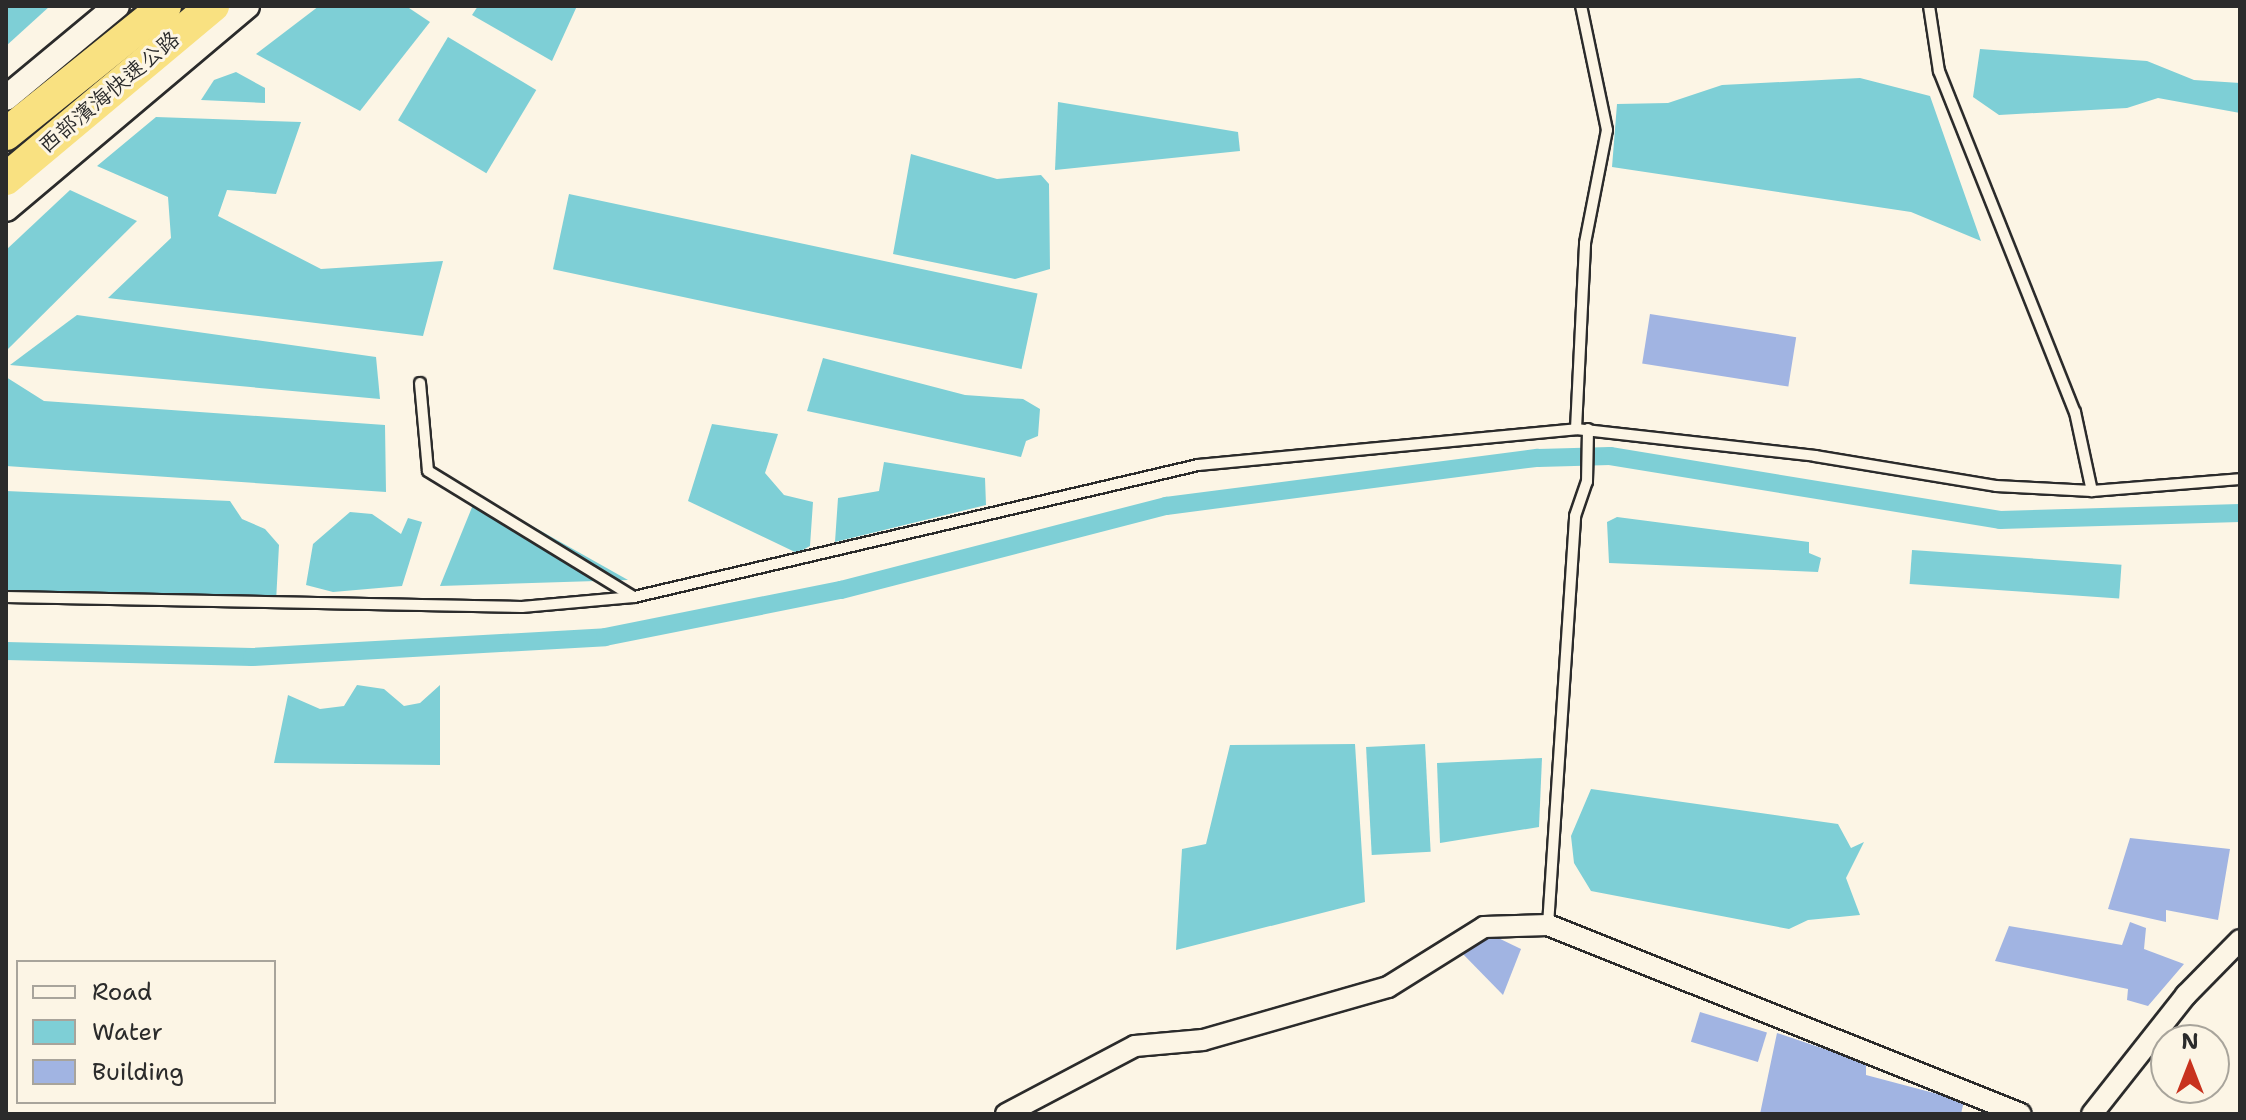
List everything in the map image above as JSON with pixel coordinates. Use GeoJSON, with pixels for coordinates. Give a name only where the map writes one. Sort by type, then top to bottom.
{"type":"FeatureCollection","features":[{"type":"Feature","properties":{"kind":"highway","name":"西部濱海快速公路"},"geometry":{"type":"LineString","coordinates":[[6,134],[165,6]]}},
{"type":"Feature","properties":{"kind":"highway","name":"西部濱海快速公路"},"geometry":{"type":"LineString","coordinates":[[6,179],[213,6]]}},
{"type":"Feature","properties":{"kind":"street"},"geometry":{"type":"LineString","coordinates":[[6,98],[117,6]]}},
{"type":"Feature","properties":{"kind":"street"},"geometry":{"type":"LineString","coordinates":[[6,209],[247,6]]}},
{"type":"Feature","properties":{"kind":"street"},"geometry":{"type":"LineString","coordinates":[[1006,1114],[1135,1046],[1203,1040],[1388,987],[1484,927],[1548,925],[2021,1114]]}},
{"type":"Feature","properties":{"kind":"street"},"geometry":{"type":"LineString","coordinates":[[2092,1114],[2186,995],[2240,940]]}},
{"type":"Feature","properties":{"kind":"lane"},"geometry":{"type":"LineString","coordinates":[[1576,429],[1585,243],[1607,130],[1581,6]]}},
{"type":"Feature","properties":{"kind":"lane"},"geometry":{"type":"LineString","coordinates":[[1929,6],[1939,71],[2075,412],[2092,491]]}},
{"type":"Feature","properties":{"kind":"lane"},"geometry":{"type":"LineString","coordinates":[[420,383],[428,471],[634,597]]}},
{"type":"Feature","properties":{"kind":"lane"},"geometry":{"type":"LineString","coordinates":[[6,597],[522,607],[634,597],[1198,465],[1576,429],[1815,456],[1996,486],[2092,491],[2240,479]]}},
{"type":"Feature","properties":{"kind":"lane"},"geometry":{"type":"LineString","coordinates":[[1548,925],[1575,516],[1587,482],[1588,429]]}},
{"type":"Feature","properties":{"kind":"water"},"geometry":{"type":"Polygon","coordinates":[[[6,6],[50,6],[6,46],[6,6]]]}},
{"type":"Feature","properties":{"kind":"water"},"geometry":{"type":"Polygon","coordinates":[[[319,6],[406,6],[430,22],[360,111],[256,54],[319,6]]]}},
{"type":"Feature","properties":{"kind":"water"},"geometry":{"type":"Polygon","coordinates":[[[478,6],[577,6],[552,61],[472,15],[478,6]]]}},
{"type":"Feature","properties":{"kind":"water"},"geometry":{"type":"Polygon","coordinates":[[[448,37],[536,90],[486,173],[398,120],[448,37]]]}},
{"type":"Feature","properties":{"kind":"water"},"geometry":{"type":"Polygon","coordinates":[[[1980,49],[2147,61],[2194,80],[2240,83],[2240,113],[2158,98],[2127,108],[1999,115],[1973,97],[1980,49]]]}},
{"type":"Feature","properties":{"kind":"water"},"geometry":{"type":"Polygon","coordinates":[[[236,72],[265,88],[265,103],[201,100],[214,80],[236,72]]]}},
{"type":"Feature","properties":{"kind":"water"},"geometry":{"type":"Polygon","coordinates":[[[1860,78],[1930,96],[1981,241],[1911,212],[1612,167],[1617,104],[1668,103],[1722,85],[1860,78]]]}},
{"type":"Feature","properties":{"kind":"water"},"geometry":{"type":"Polygon","coordinates":[[[1058,102],[1238,132],[1240,151],[1055,170],[1058,102]]]}},
{"type":"Feature","properties":{"kind":"water"},"geometry":{"type":"Polygon","coordinates":[[[156,117],[301,122],[276,194],[227,190],[218,216],[321,269],[443,261],[423,336],[108,298],[171,238],[168,197],[97,166],[156,117]]]}},
{"type":"Feature","properties":{"kind":"water"},"geometry":{"type":"Polygon","coordinates":[[[911,154],[997,179],[1041,175],[1049,184],[1050,269],[1015,279],[893,254],[911,154]]]}},
{"type":"Feature","properties":{"kind":"water"},"geometry":{"type":"Polygon","coordinates":[[[70,190],[137,221],[6,351],[6,250],[70,190]]]}},
{"type":"Feature","properties":{"kind":"water"},"geometry":{"type":"Polygon","coordinates":[[[569,194],[1038,294],[1022,369],[553,269],[569,194]]]}},
{"type":"Feature","properties":{"kind":"water"},"geometry":{"type":"Polygon","coordinates":[[[77,315],[376,357],[380,399],[10,365],[77,315]]]}},
{"type":"Feature","properties":{"kind":"water"},"geometry":{"type":"Polygon","coordinates":[[[823,358],[965,395],[1023,399],[1040,409],[1038,436],[1026,441],[1021,457],[807,411],[823,358]]]}},
{"type":"Feature","properties":{"kind":"water"},"geometry":{"type":"Polygon","coordinates":[[[6,377],[44,401],[385,425],[386,492],[6,466],[6,377]]]}},
{"type":"Feature","properties":{"kind":"water"},"geometry":{"type":"Polygon","coordinates":[[[712,424],[778,434],[765,473],[784,495],[813,502],[810,546],[797,553],[688,501],[712,424]]]}},
{"type":"Feature","properties":{"kind":"water"},"geometry":{"type":"Polygon","coordinates":[[[884,462],[985,478],[986,505],[835,542],[838,498],[879,491],[884,462]]]}},
{"type":"Feature","properties":{"kind":"water"},"geometry":{"type":"Polygon","coordinates":[[[6,491],[230,501],[242,519],[265,529],[279,545],[276,602],[6,596],[6,491]]]}},
{"type":"Feature","properties":{"kind":"water"},"geometry":{"type":"Polygon","coordinates":[[[477,495],[628,580],[440,586],[477,495]]]}},
{"type":"Feature","properties":{"kind":"water"},"geometry":{"type":"Polygon","coordinates":[[[350,512],[372,514],[401,534],[408,518],[422,522],[402,586],[333,592],[306,585],[313,544],[350,512]]]}},
{"type":"Feature","properties":{"kind":"water"},"geometry":{"type":"Polygon","coordinates":[[[1617,517],[1809,542],[1809,553],[1821,558],[1818,572],[1609,563],[1607,522],[1617,517]]]}},
{"type":"Feature","properties":{"kind":"water"},"geometry":{"type":"Polygon","coordinates":[[[1912,550],[2121,565],[2119,599],[1910,584],[1912,550]]]}},
{"type":"Feature","properties":{"kind":"water"},"geometry":{"type":"Polygon","coordinates":[[[357,685],[384,689],[404,706],[420,703],[440,685],[440,765],[274,763],[288,695],[320,709],[344,706],[357,685]]]}},
{"type":"Feature","properties":{"kind":"water"},"geometry":{"type":"Polygon","coordinates":[[[1355,744],[1365,902],[1176,950],[1182,849],[1206,844],[1230,745],[1355,744]]]}},
{"type":"Feature","properties":{"kind":"water"},"geometry":{"type":"Polygon","coordinates":[[[1425,744],[1431,852],[1372,855],[1366,747],[1425,744]]]}},
{"type":"Feature","properties":{"kind":"water"},"geometry":{"type":"Polygon","coordinates":[[[1542,758],[1539,827],[1440,843],[1437,763],[1542,758]]]}},
{"type":"Feature","properties":{"kind":"water"},"geometry":{"type":"Polygon","coordinates":[[[1591,789],[1838,824],[1851,848],[1864,842],[1846,878],[1860,915],[1808,920],[1789,929],[1591,891],[1574,863],[1571,836],[1591,789]]]}},
{"type":"Feature","properties":{"kind":"building"},"geometry":{"type":"Polygon","coordinates":[[[1650,314],[1796,337],[1788,387],[1642,363],[1650,314]]]}},
{"type":"Feature","properties":{"kind":"building"},"geometry":{"type":"Polygon","coordinates":[[[2130,838],[2230,849],[2218,920],[2166,910],[2166,922],[2108,909],[2130,838]]]}},
{"type":"Feature","properties":{"kind":"building"},"geometry":{"type":"Polygon","coordinates":[[[2130,922],[2146,928],[2144,949],[2184,964],[2148,1006],[2127,1000],[2128,989],[1995,961],[2009,926],[2122,945],[2130,922]]]}},
{"type":"Feature","properties":{"kind":"building"},"geometry":{"type":"Polygon","coordinates":[[[1492,935],[1521,949],[1503,995],[1459,950],[1492,935]]]}},
{"type":"Feature","properties":{"kind":"building"},"geometry":{"type":"Polygon","coordinates":[[[1700,1012],[1767,1032],[1758,1062],[1691,1042],[1700,1012]]]}},
{"type":"Feature","properties":{"kind":"building"},"geometry":{"type":"Polygon","coordinates":[[[1777,1033],[1866,1063],[1866,1075],[1964,1101],[1961,1114],[1760,1114],[1777,1033]]]}},
{"type":"Feature","properties":{"kind":"waterway"},"geometry":{"type":"LineString","coordinates":[[6,651],[252,657],[605,637],[841,590],[1166,506],[1538,458],[1610,456],[2000,520],[2240,513]]}}]}
